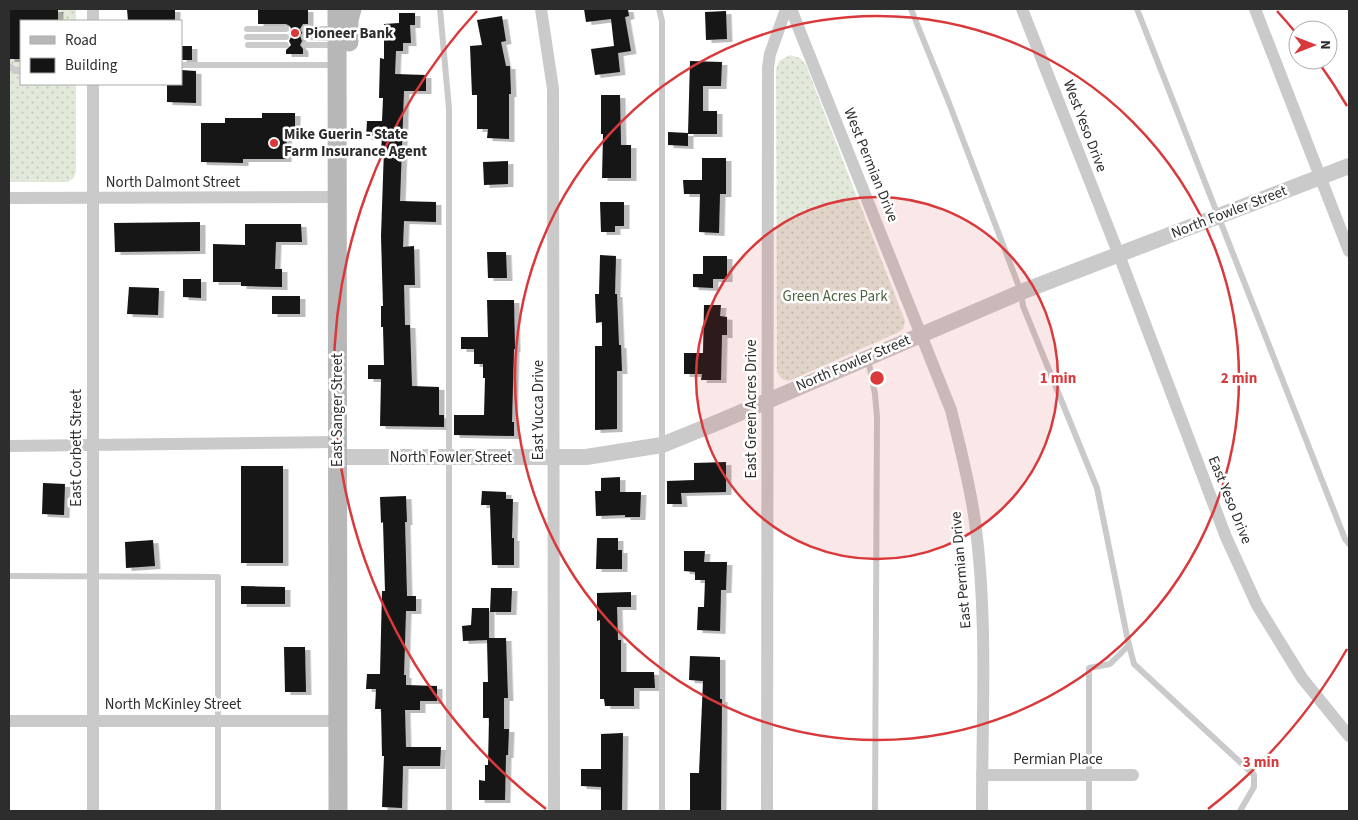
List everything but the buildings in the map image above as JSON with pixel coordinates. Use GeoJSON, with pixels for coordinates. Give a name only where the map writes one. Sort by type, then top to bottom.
{"type":"FeatureCollection","features":[{"type":"Feature","properties":{"kind":"main road","name":"East Sanger Street"},"geometry":{"type":"LineString","coordinates":[[337,9],[338,811]]}},
{"type":"Feature","properties":{"kind":"main road"},"geometry":{"type":"LineString","coordinates":[[337,169],[346,155],[349,20],[352,9]]}},
{"type":"Feature","properties":{"kind":"street","name":"East Yucca Drive"},"geometry":{"type":"LineString","coordinates":[[540,9],[553,89],[554,811]]}},
{"type":"Feature","properties":{"kind":"street","name":"East Green Acres Drive"},"geometry":{"type":"LineString","coordinates":[[767,811],[768,68],[770,54],[786,9]]}},
{"type":"Feature","properties":{"kind":"street","name":"West Permian Drive"},"geometry":{"type":"LineString","coordinates":[[791,9],[921,334]]}},
{"type":"Feature","properties":{"kind":"street","name":"West Yeso Drive"},"geometry":{"type":"LineString","coordinates":[[1022,9],[1119,255]]}},
{"type":"Feature","properties":{"kind":"street"},"geometry":{"type":"LineString","coordinates":[[1255,9],[1349,251]]}},
{"type":"Feature","properties":{"kind":"street","name":"East Corbett Street"},"geometry":{"type":"LineString","coordinates":[[92,85],[93,811]]}},
{"type":"Feature","properties":{"kind":"street","name":"North Fowler Street"},"geometry":{"type":"LineString","coordinates":[[9,446],[337,449],[450,457],[586,457],[662,445],[1021,292],[1349,166]]}},
{"type":"Feature","properties":{"kind":"street","name":"North Dalmont Street"},"geometry":{"type":"LineString","coordinates":[[9,198],[337,197]]}},
{"type":"Feature","properties":{"kind":"street","name":"East Yeso Drive"},"geometry":{"type":"LineString","coordinates":[[1119,255],[1226,537],[1257,605],[1302,678],[1349,736]]}},
{"type":"Feature","properties":{"kind":"street","name":"East Permian Drive"},"geometry":{"type":"LineString","coordinates":[[921,334],[950,410],[969,486],[975,520],[982,621],[982,811]]}},
{"type":"Feature","properties":{"kind":"street","name":"North McKinley Street"},"geometry":{"type":"LineString","coordinates":[[9,721],[338,721]]}},
{"type":"Feature","properties":{"kind":"street","name":"Permian Place"},"geometry":{"type":"LineString","coordinates":[[982,774],[1133,775]]}},
{"type":"Feature","properties":{"kind":"lane"},"geometry":{"type":"LineString","coordinates":[[440,9],[449,109],[449,811]]}},
{"type":"Feature","properties":{"kind":"lane"},"geometry":{"type":"LineString","coordinates":[[659,9],[662,21],[662,811]]}},
{"type":"Feature","properties":{"kind":"lane"},"geometry":{"type":"LineString","coordinates":[[911,9],[1021,292],[1023,306],[1097,488],[1134,664],[1254,774],[1254,788],[1240,811]]}},
{"type":"Feature","properties":{"kind":"lane"},"geometry":{"type":"LineString","coordinates":[[1137,9],[1345,539],[1349,544]]}},
{"type":"Feature","properties":{"kind":"lane"},"geometry":{"type":"LineString","coordinates":[[247,30],[286,30]]}},
{"type":"Feature","properties":{"kind":"lane"},"geometry":{"type":"LineString","coordinates":[[305,30],[337,37]]}},
{"type":"Feature","properties":{"kind":"lane"},"geometry":{"type":"LineString","coordinates":[[247,37],[286,37]]}},
{"type":"Feature","properties":{"kind":"lane"},"geometry":{"type":"LineString","coordinates":[[305,37],[337,37]]}},
{"type":"Feature","properties":{"kind":"lane"},"geometry":{"type":"LineString","coordinates":[[305,45],[337,37]]}},
{"type":"Feature","properties":{"kind":"lane"},"geometry":{"type":"LineString","coordinates":[[248,45],[286,45]]}},
{"type":"Feature","properties":{"kind":"lane"},"geometry":{"type":"LineString","coordinates":[[182,65],[337,65]]}},
{"type":"Feature","properties":{"kind":"lane"},"geometry":{"type":"LineString","coordinates":[[9,66],[16,71],[20,71]]}},
{"type":"Feature","properties":{"kind":"lane"},"geometry":{"type":"LineString","coordinates":[[868,358],[877,417],[875,811]]}},
{"type":"Feature","properties":{"kind":"lane"},"geometry":{"type":"LineString","coordinates":[[9,576],[218,577],[218,811]]}},
{"type":"Feature","properties":{"kind":"lane"},"geometry":{"type":"LineString","coordinates":[[1089,811],[1090,668],[1110,664],[1129,645]]}},
{"type":"Feature","properties":{"kind":"green space"},"geometry":{"type":"Polygon","coordinates":[[[9,9],[76,9],[76,20],[20,20],[20,85],[76,85],[76,171],[74,178],[68,182],[9,182],[9,9]]]}},
{"type":"Feature","properties":{"kind":"green space","name":"Green Acres Park"},"geometry":{"type":"Polygon","coordinates":[[[790,55],[800,58],[806,65],[905,321],[903,329],[899,332],[789,381],[782,379],[777,372],[776,69],[779,61],[790,55]]]}},
{"type":"Feature","properties":{"kind":"place","name":"Pioneer Bank"},"geometry":{"type":"Point","coordinates":[295,33]}},
{"type":"Feature","properties":{"kind":"place","name":"Mike Guerin - State Farm Insurance Agent"},"geometry":{"type":"Point","coordinates":[274,143]}}]}
